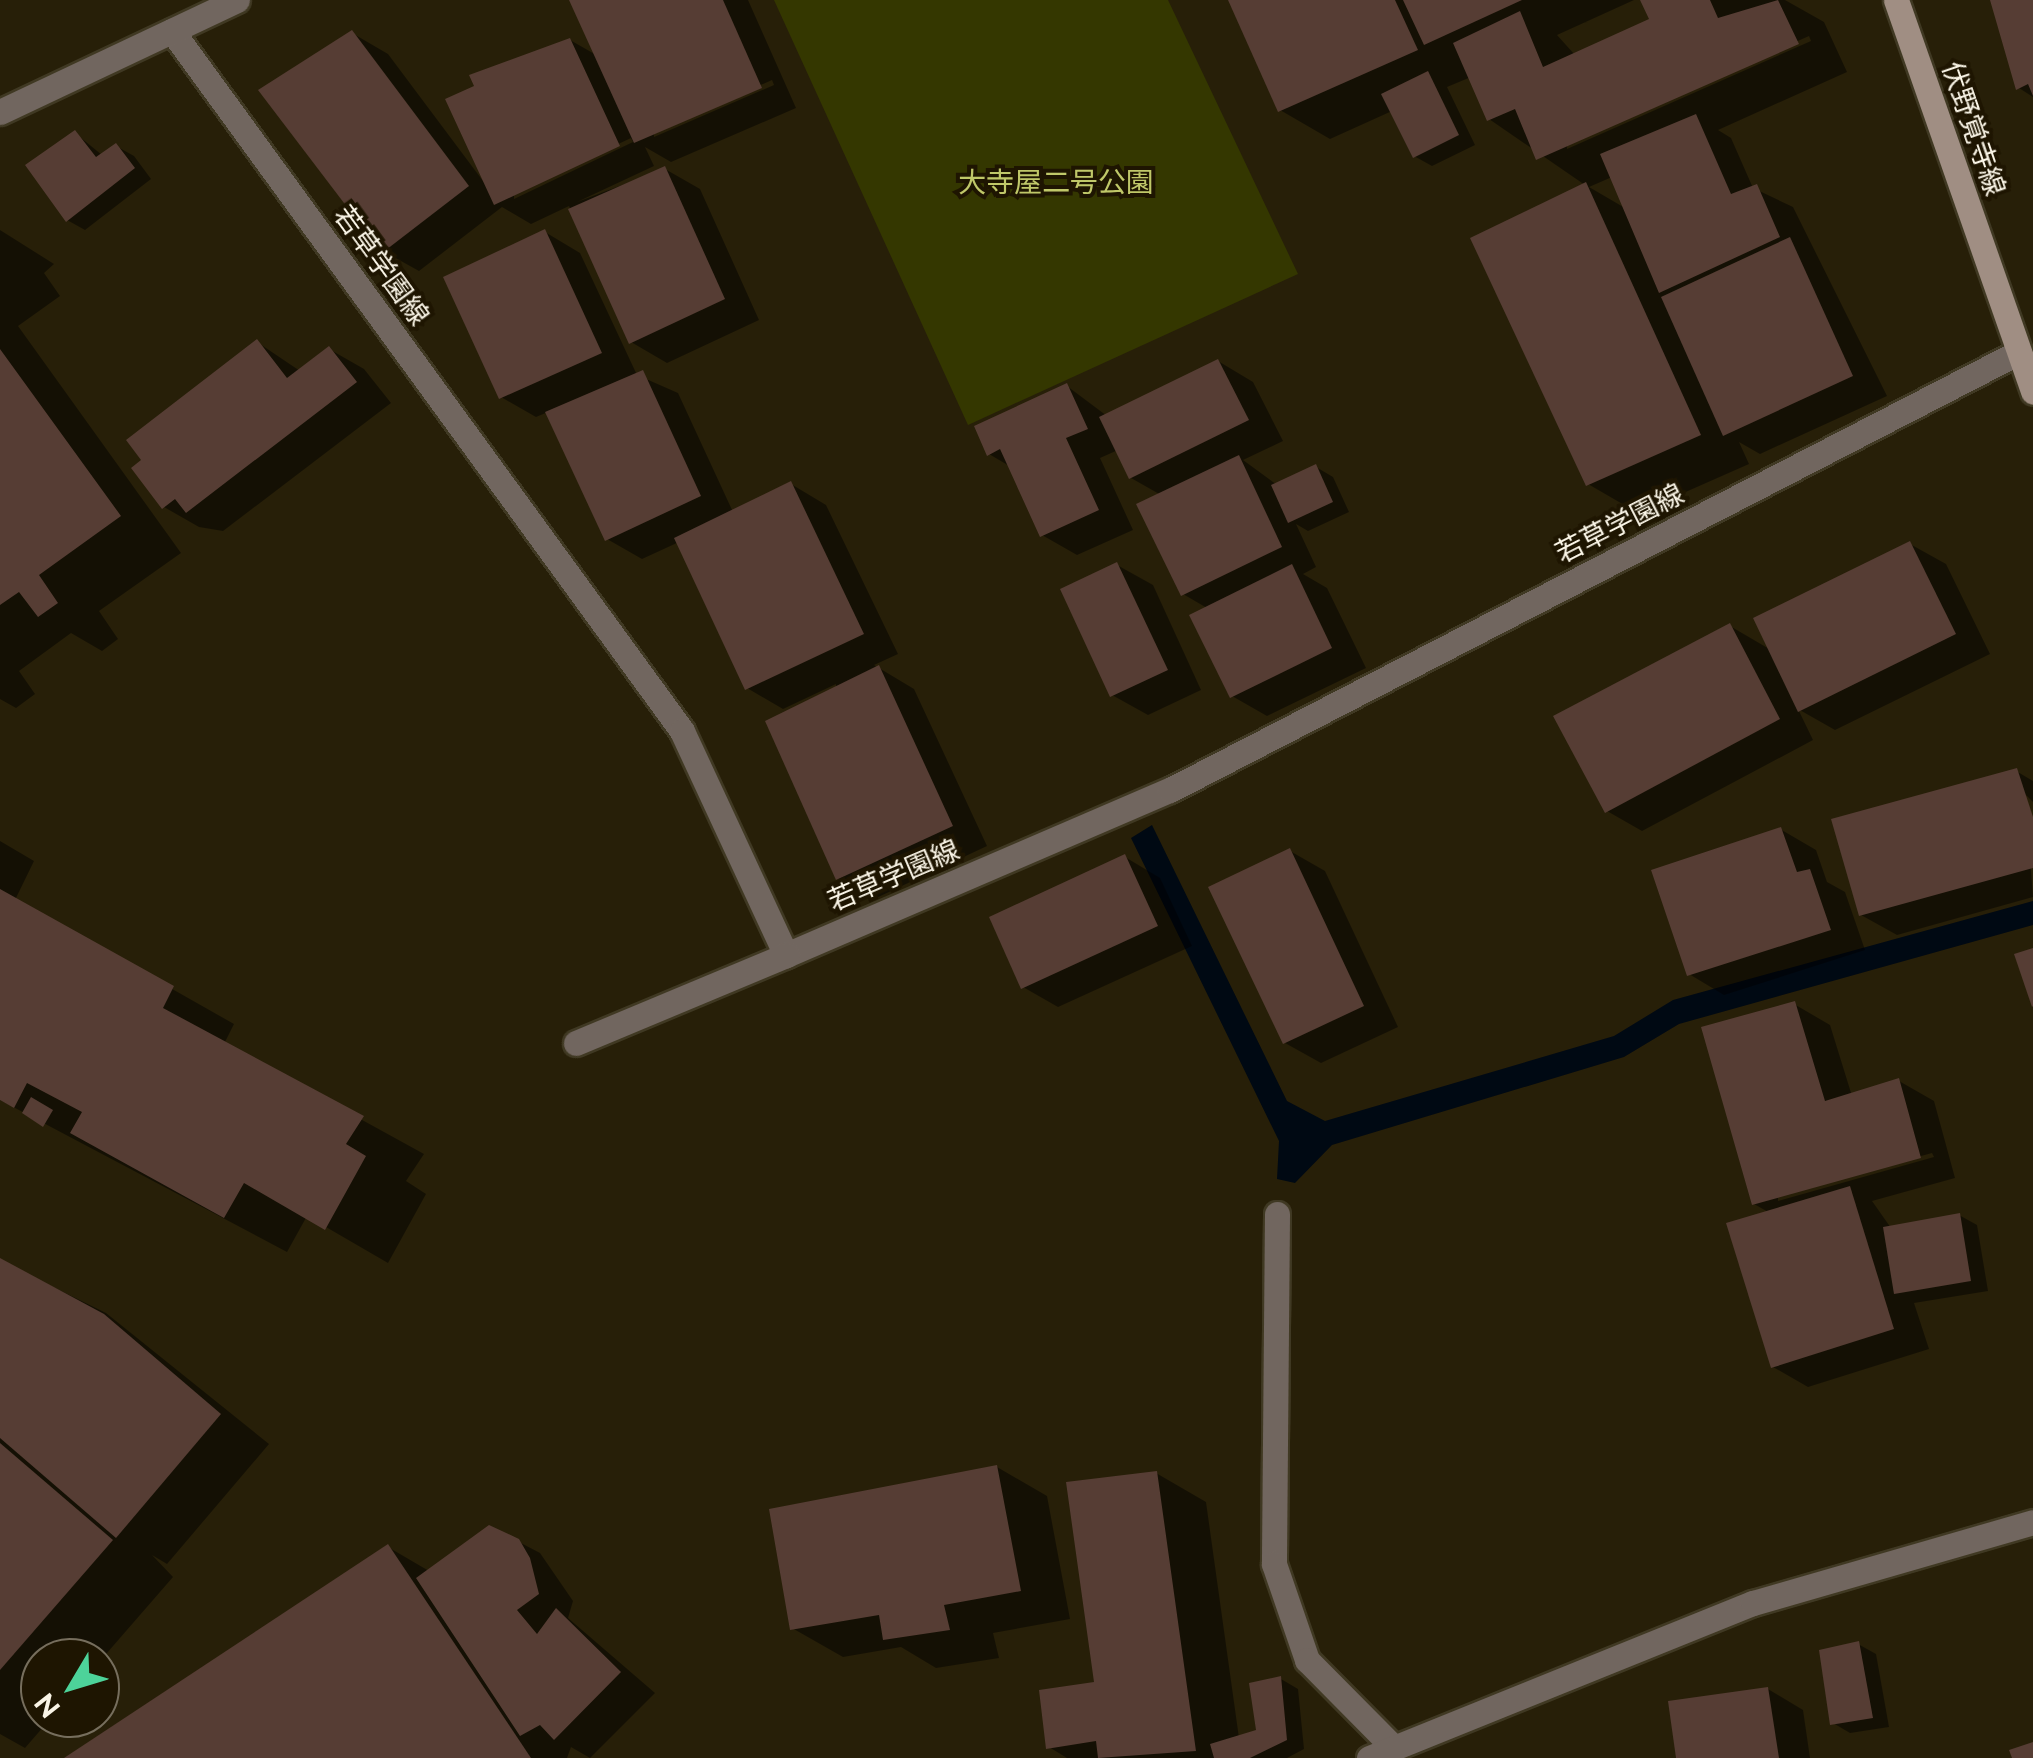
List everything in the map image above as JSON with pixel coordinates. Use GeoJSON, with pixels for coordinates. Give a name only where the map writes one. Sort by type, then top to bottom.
{"type":"FeatureCollection","features":[{"type":"Feature","properties":{"kind":"main road","name":"伏野覚寺線"},"geometry":{"type":"LineString","coordinates":[[1896,0],[2033,392]]}},
{"type":"Feature","properties":{"kind":"street"},"geometry":{"type":"LineString","coordinates":[[0,112],[237,0]]}},
{"type":"Feature","properties":{"kind":"street","name":"若草学園線"},"geometry":{"type":"LineString","coordinates":[[172,30],[682,731],[786,954],[1170,790],[2019,352]]}},
{"type":"Feature","properties":{"kind":"street"},"geometry":{"type":"LineString","coordinates":[[576,1043],[786,954]]}},
{"type":"Feature","properties":{"kind":"street"},"geometry":{"type":"LineString","coordinates":[[1277,1214],[1274,1564],[1306,1660],[1394,1748]]}},
{"type":"Feature","properties":{"kind":"street"},"geometry":{"type":"LineString","coordinates":[[1369,1758],[1752,1604],[2033,1522]]}},
{"type":"Feature","properties":{"kind":"green space","name":"大寺屋二号公園"},"geometry":{"type":"Polygon","coordinates":[[[774,0],[1168,0],[1298,274],[968,425],[774,0]]]}},
{"type":"Feature","properties":{"kind":"shaded area"},"geometry":{"type":"Polygon","coordinates":[[[1152,825],[1287,1101],[1325,1121],[1614,1036],[1673,1000],[2033,901],[2033,925],[1679,1024],[1624,1057],[1332,1145],[1295,1183],[1277,1179],[1279,1141],[1131,838],[1152,825]]]}},
{"type":"Feature","properties":{"kind":"building"},"geometry":{"type":"Polygon","coordinates":[[[569,0],[723,0],[762,88],[634,143],[569,0]]]}},
{"type":"Feature","properties":{"kind":"building"},"geometry":{"type":"Polygon","coordinates":[[[1228,0],[1395,0],[1418,50],[1278,112],[1228,0]]]}},
{"type":"Feature","properties":{"kind":"building"},"geometry":{"type":"Polygon","coordinates":[[[1403,0],[1522,0],[1424,45],[1403,0]]]}},
{"type":"Feature","properties":{"kind":"building"},"geometry":{"type":"Polygon","coordinates":[[[1640,0],[1710,0],[1718,18],[1778,0],[1799,44],[1536,160],[1515,109],[1487,121],[1453,43],[1520,11],[1543,67],[1649,19],[1640,0]]]}},
{"type":"Feature","properties":{"kind":"building"},"geometry":{"type":"Polygon","coordinates":[[[1990,0],[2033,0],[2033,96],[2028,84],[2016,90],[1990,0]]]}},
{"type":"Feature","properties":{"kind":"building"},"geometry":{"type":"Polygon","coordinates":[[[352,30],[469,186],[382,253],[258,90],[352,30]]]}},
{"type":"Feature","properties":{"kind":"building"},"geometry":{"type":"Polygon","coordinates":[[[570,38],[620,146],[494,205],[445,99],[474,86],[469,75],[570,38]]]}},
{"type":"Feature","properties":{"kind":"building"},"geometry":{"type":"Polygon","coordinates":[[[1428,71],[1459,135],[1413,158],[1381,94],[1428,71]]]}},
{"type":"Feature","properties":{"kind":"building"},"geometry":{"type":"Polygon","coordinates":[[[1696,114],[1731,194],[1757,184],[1780,237],[1659,293],[1600,154],[1696,114]]]}},
{"type":"Feature","properties":{"kind":"building"},"geometry":{"type":"Polygon","coordinates":[[[75,130],[96,157],[116,143],[135,168],[66,222],[25,165],[75,130]]]}},
{"type":"Feature","properties":{"kind":"building"},"geometry":{"type":"Polygon","coordinates":[[[665,166],[725,299],[629,344],[568,209],[665,166]]]}},
{"type":"Feature","properties":{"kind":"building"},"geometry":{"type":"Polygon","coordinates":[[[1586,182],[1701,435],[1586,486],[1470,238],[1586,182]]]}},
{"type":"Feature","properties":{"kind":"building"},"geometry":{"type":"Polygon","coordinates":[[[545,229],[602,353],[499,399],[443,277],[545,229]]]}},
{"type":"Feature","properties":{"kind":"building"},"geometry":{"type":"Polygon","coordinates":[[[1790,237],[1853,376],[1723,436],[1661,297],[1790,237]]]}},
{"type":"Feature","properties":{"kind":"building"},"geometry":{"type":"Polygon","coordinates":[[[257,339],[287,378],[329,346],[357,382],[186,513],[175,499],[162,509],[131,468],[141,460],[126,440],[257,339]]]}},
{"type":"Feature","properties":{"kind":"building"},"geometry":{"type":"Polygon","coordinates":[[[0,349],[121,516],[39,575],[58,603],[38,617],[19,592],[0,605],[0,349]]]}},
{"type":"Feature","properties":{"kind":"building"},"geometry":{"type":"Polygon","coordinates":[[[1218,359],[1249,420],[1129,479],[1099,417],[1218,359]]]}},
{"type":"Feature","properties":{"kind":"building"},"geometry":{"type":"Polygon","coordinates":[[[643,370],[701,496],[605,541],[545,412],[643,370]]]}},
{"type":"Feature","properties":{"kind":"building"},"geometry":{"type":"Polygon","coordinates":[[[1067,383],[1088,429],[1066,438],[1099,510],[1040,537],[1000,449],[987,456],[974,426],[1067,383]]]}},
{"type":"Feature","properties":{"kind":"building"},"geometry":{"type":"Polygon","coordinates":[[[1239,455],[1282,547],[1181,596],[1136,504],[1239,455]]]}},
{"type":"Feature","properties":{"kind":"building"},"geometry":{"type":"Polygon","coordinates":[[[1316,464],[1333,502],[1288,523],[1271,485],[1316,464]]]}},
{"type":"Feature","properties":{"kind":"building"},"geometry":{"type":"Polygon","coordinates":[[[791,481],[864,634],[745,690],[674,538],[791,481]]]}},
{"type":"Feature","properties":{"kind":"building"},"geometry":{"type":"Polygon","coordinates":[[[1910,541],[1956,634],[1798,712],[1753,618],[1910,541]]]}},
{"type":"Feature","properties":{"kind":"building"},"geometry":{"type":"Polygon","coordinates":[[[1117,562],[1168,670],[1110,697],[1060,589],[1117,562]]]}},
{"type":"Feature","properties":{"kind":"building"},"geometry":{"type":"Polygon","coordinates":[[[1292,564],[1332,648],[1230,698],[1189,615],[1292,564]]]}},
{"type":"Feature","properties":{"kind":"building"},"geometry":{"type":"Polygon","coordinates":[[[1730,623],[1780,719],[1605,813],[1553,716],[1730,623]]]}},
{"type":"Feature","properties":{"kind":"building"},"geometry":{"type":"Polygon","coordinates":[[[879,665],[953,826],[836,880],[765,721],[879,665]]]}},
{"type":"Feature","properties":{"kind":"building"},"geometry":{"type":"Polygon","coordinates":[[[2017,768],[2033,817],[2033,868],[1859,916],[1831,819],[2017,768]]]}},
{"type":"Feature","properties":{"kind":"building"},"geometry":{"type":"Polygon","coordinates":[[[1781,827],[1797,872],[1810,869],[1831,930],[1687,976],[1651,870],[1781,827]]]}},
{"type":"Feature","properties":{"kind":"building"},"geometry":{"type":"Polygon","coordinates":[[[1290,848],[1364,1006],[1283,1044],[1208,887],[1290,848]]]}},
{"type":"Feature","properties":{"kind":"building"},"geometry":{"type":"Polygon","coordinates":[[[1125,854],[1158,926],[1021,989],[989,917],[1125,854]]]}},
{"type":"Feature","properties":{"kind":"building"},"geometry":{"type":"Polygon","coordinates":[[[0,889],[174,986],[163,1008],[364,1116],[346,1144],[366,1156],[325,1230],[244,1183],[224,1218],[70,1133],[82,1112],[27,1083],[14,1108],[0,1100],[0,889]]]}},
{"type":"Feature","properties":{"kind":"building"},"geometry":{"type":"Polygon","coordinates":[[[2033,948],[2033,1006],[2032,1007],[2014,954],[2033,948]]]}},
{"type":"Feature","properties":{"kind":"building"},"geometry":{"type":"Polygon","coordinates":[[[1795,1001],[1825,1101],[1899,1078],[1921,1158],[1752,1205],[1701,1027],[1795,1001]]]}},
{"type":"Feature","properties":{"kind":"building"},"geometry":{"type":"Polygon","coordinates":[[[31,1097],[53,1110],[43,1127],[22,1113],[31,1097]]]}},
{"type":"Feature","properties":{"kind":"building"},"geometry":{"type":"Polygon","coordinates":[[[1850,1186],[1894,1329],[1771,1368],[1726,1223],[1850,1186]]]}},
{"type":"Feature","properties":{"kind":"building"},"geometry":{"type":"Polygon","coordinates":[[[1960,1213],[1971,1281],[1894,1294],[1883,1227],[1960,1213]]]}},
{"type":"Feature","properties":{"kind":"building"},"geometry":{"type":"Polygon","coordinates":[[[0,1258],[104,1314],[221,1414],[116,1538],[0,1438],[0,1258]]]}},
{"type":"Feature","properties":{"kind":"building"},"geometry":{"type":"Polygon","coordinates":[[[0,1443],[113,1540],[28,1638],[20,1638],[20,1647],[0,1670],[0,1443]]]}},
{"type":"Feature","properties":{"kind":"building"},"geometry":{"type":"Polygon","coordinates":[[[997,1465],[1021,1591],[944,1605],[950,1630],[883,1640],[879,1615],[790,1630],[769,1509],[997,1465]]]}},
{"type":"Feature","properties":{"kind":"building"},"geometry":{"type":"Polygon","coordinates":[[[1157,1471],[1196,1751],[1098,1758],[1096,1741],[1046,1749],[1039,1690],[1094,1682],[1066,1482],[1157,1471]]]}},
{"type":"Feature","properties":{"kind":"building"},"geometry":{"type":"Polygon","coordinates":[[[489,1525],[519,1539],[530,1558],[539,1594],[517,1610],[537,1634],[556,1608],[621,1672],[554,1740],[540,1725],[520,1736],[416,1578],[489,1525]]]}},
{"type":"Feature","properties":{"kind":"building"},"geometry":{"type":"Polygon","coordinates":[[[388,1544],[531,1758],[64,1758],[94,1738],[120,1738],[120,1721],[388,1544]]]}},
{"type":"Feature","properties":{"kind":"building"},"geometry":{"type":"Polygon","coordinates":[[[1859,1641],[1873,1718],[1830,1725],[1819,1650],[1859,1641]]]}},
{"type":"Feature","properties":{"kind":"building"},"geometry":{"type":"Polygon","coordinates":[[[1281,1676],[1287,1740],[1250,1758],[1214,1758],[1210,1744],[1256,1730],[1249,1683],[1281,1676]]]}},
{"type":"Feature","properties":{"kind":"building"},"geometry":{"type":"Polygon","coordinates":[[[1768,1687],[1779,1758],[1676,1758],[1668,1701],[1768,1687]]]}},
{"type":"Feature","properties":{"kind":"building"},"geometry":{"type":"Polygon","coordinates":[[[2033,1742],[2033,1758],[2012,1758],[2009,1750],[2033,1742]]]}}]}
